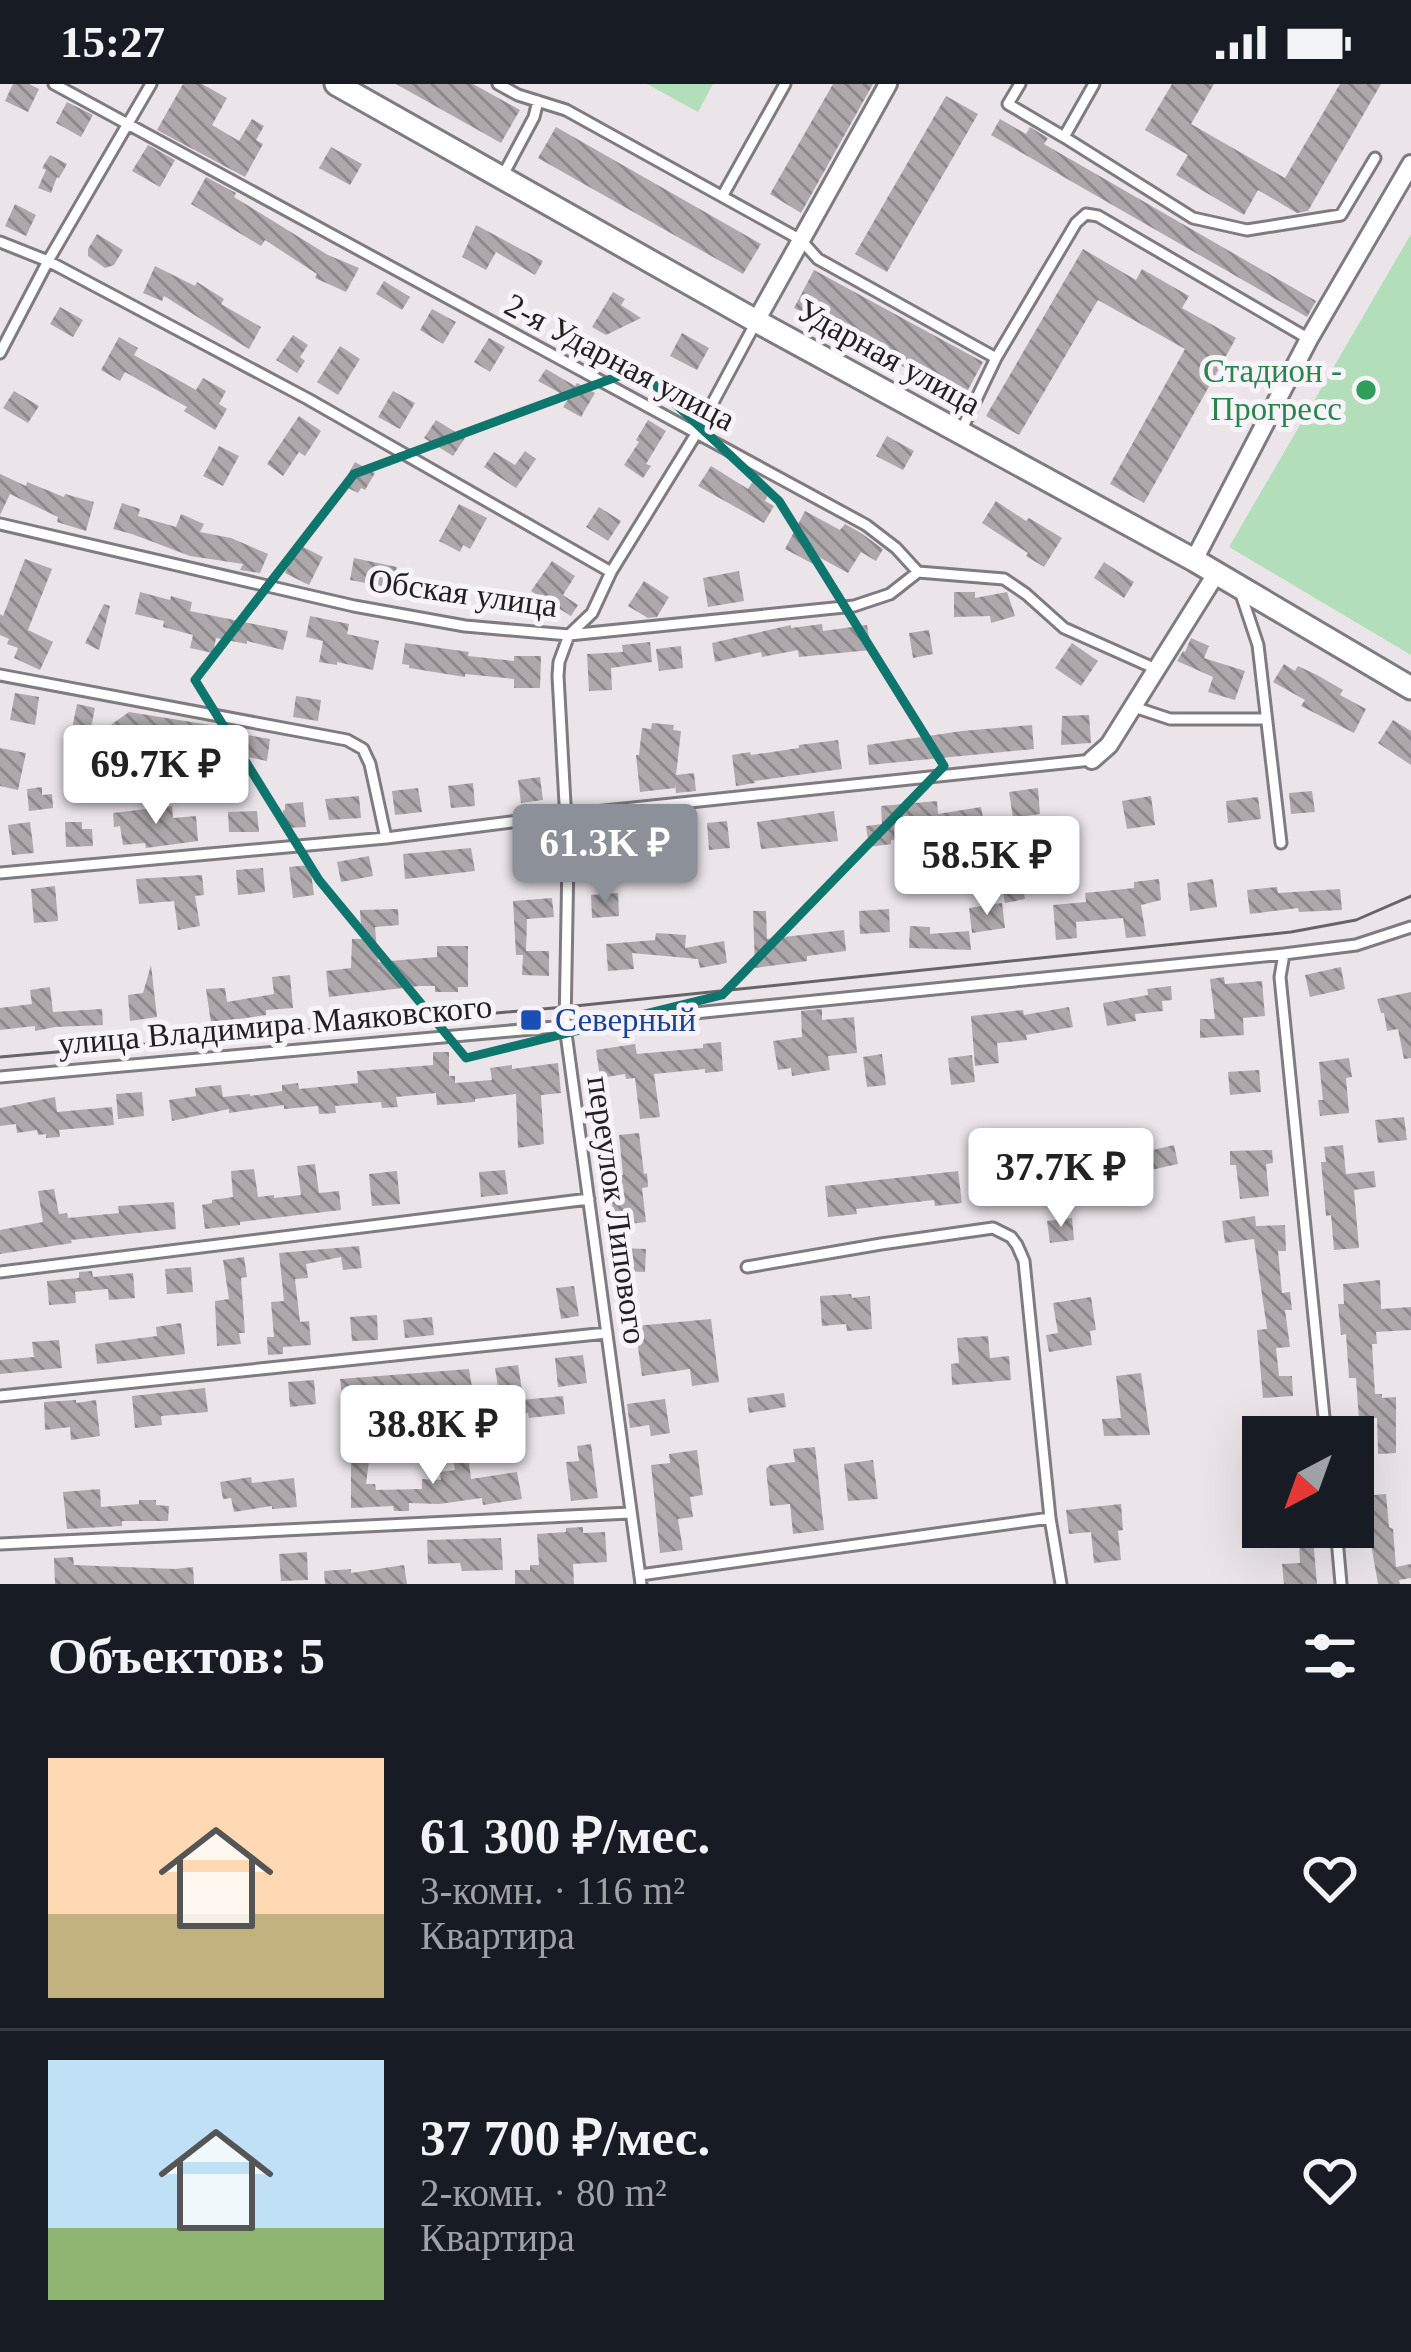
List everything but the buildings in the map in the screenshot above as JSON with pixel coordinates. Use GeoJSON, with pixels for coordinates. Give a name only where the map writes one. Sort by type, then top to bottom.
{"type":"FeatureCollection","features":[{"type":"Feature","properties":{"kind":"street","name":"Ударная улица"},"geometry":{"type":"LineString","coordinates":[[336,84],[1194,560],[1411,688]]}},
{"type":"Feature","properties":{"kind":"street"},"geometry":{"type":"LineString","coordinates":[[756,321],[888,84]]}},
{"type":"Feature","properties":{"kind":"street"},"geometry":{"type":"LineString","coordinates":[[1194,560],[1309,339],[1411,164]]}},
{"type":"Feature","properties":{"kind":"street"},"geometry":{"type":"LineString","coordinates":[[1092,760],[1109,745],[1216,574]]}},
{"type":"Feature","properties":{"kind":"lane","name":"2-я Ударная улица"},"geometry":{"type":"LineString","coordinates":[[54,84],[866,525],[918,572]]}},
{"type":"Feature","properties":{"kind":"lane"},"geometry":{"type":"LineString","coordinates":[[0,352],[151,84]]}},
{"type":"Feature","properties":{"kind":"lane"},"geometry":{"type":"LineString","coordinates":[[498,84],[566,110],[723,195],[801,240],[818,259],[996,358]]}},
{"type":"Feature","properties":{"kind":"lane"},"geometry":{"type":"LineString","coordinates":[[723,195],[785,84]]}},
{"type":"Feature","properties":{"kind":"lane"},"geometry":{"type":"LineString","coordinates":[[1020,84],[1008,104],[1193,218],[1247,230],[1341,215],[1375,158]]}},
{"type":"Feature","properties":{"kind":"lane"},"geometry":{"type":"LineString","coordinates":[[1064,137],[1094,84]]}},
{"type":"Feature","properties":{"kind":"lane"},"geometry":{"type":"LineString","coordinates":[[502,178],[538,101]]}},
{"type":"Feature","properties":{"kind":"lane"},"geometry":{"type":"LineString","coordinates":[[960,434],[996,358],[1085,214],[1098,216],[1309,339]]}},
{"type":"Feature","properties":{"kind":"lane"},"geometry":{"type":"LineString","coordinates":[[0,242],[48,261],[308,399],[611,572]]}},
{"type":"Feature","properties":{"kind":"lane","name":"переулок Липового"},"geometry":{"type":"LineString","coordinates":[[641,1580],[565,1026],[566,815],[559,662],[568,635],[592,613],[756,321]]}},
{"type":"Feature","properties":{"kind":"lane","name":"Обская улица"},"geometry":{"type":"LineString","coordinates":[[0,524],[355,606],[465,626],[568,635],[854,606],[890,594],[918,572]]}},
{"type":"Feature","properties":{"kind":"lane"},"geometry":{"type":"LineString","coordinates":[[918,572],[1004,579],[1064,628],[1156,669]]}},
{"type":"Feature","properties":{"kind":"lane"},"geometry":{"type":"LineString","coordinates":[[1238,588],[1258,645],[1281,843]]}},
{"type":"Feature","properties":{"kind":"lane"},"geometry":{"type":"LineString","coordinates":[[0,692],[2,675],[347,740],[363,749],[370,764],[386,838]]}},
{"type":"Feature","properties":{"kind":"lane"},"geometry":{"type":"LineString","coordinates":[[1133,706],[1170,719],[1265,719]]}},
{"type":"Feature","properties":{"kind":"lane"},"geometry":{"type":"LineString","coordinates":[[0,873],[386,838],[1092,760]]}},
{"type":"Feature","properties":{"kind":"lane","name":"улица Владимира Маяковского"},"geometry":{"type":"LineString","coordinates":[[0,1076],[565,1026],[1284,954],[1356,945],[1411,927]]}},
{"type":"Feature","properties":{"kind":"lane"},"geometry":{"type":"LineString","coordinates":[[1284,954],[1280,977],[1325,1416]]}},
{"type":"Feature","properties":{"kind":"lane"},"geometry":{"type":"LineString","coordinates":[[0,1272],[589,1199]]}},
{"type":"Feature","properties":{"kind":"lane"},"geometry":{"type":"LineString","coordinates":[[747,1268],[993,1228],[1011,1237],[1024,1262],[1060,1584]]}},
{"type":"Feature","properties":{"kind":"lane"},"geometry":{"type":"LineString","coordinates":[[0,1396],[607,1333]]}},
{"type":"Feature","properties":{"kind":"lane"},"geometry":{"type":"LineString","coordinates":[[0,1544],[630,1513]]}},
{"type":"Feature","properties":{"kind":"lane"},"geometry":{"type":"LineString","coordinates":[[641,1580],[1050,1518]]}},
{"type":"Feature","properties":{"kind":"lane"},"geometry":{"type":"LineString","coordinates":[[1338,1548],[1341,1584]]}},
{"type":"Feature","properties":{"kind":"highlighted area"},"geometry":{"type":"Polygon","coordinates":[[[638,369],[779,501],[944,766],[722,995],[466,1058],[319,880],[195,680],[354,474],[638,369]]]}},
{"type":"Feature","properties":{"kind":"green space"},"geometry":{"type":"Polygon","coordinates":[[[647,84],[713,84],[698,112],[647,84]]]}},
{"type":"Feature","properties":{"kind":"green space","name":"Стадион - Прогресс"},"geometry":{"type":"Polygon","coordinates":[[[1411,234],[1411,655],[1229,547],[1411,234]]]}},
{"type":"Feature","properties":{"kind":"tram line"},"geometry":{"type":"LineString","coordinates":[[0,1057],[565,1007],[1291,932],[1356,920],[1411,896]]}},
{"type":"Feature","properties":{"kind":"place","name":"Стадион - Прогресс"},"geometry":{"type":"Point","coordinates":[1366,390]}},
{"type":"Feature","properties":{"kind":"place","name":"Северный"},"geometry":{"type":"Point","coordinates":[531,1020]}}]}
